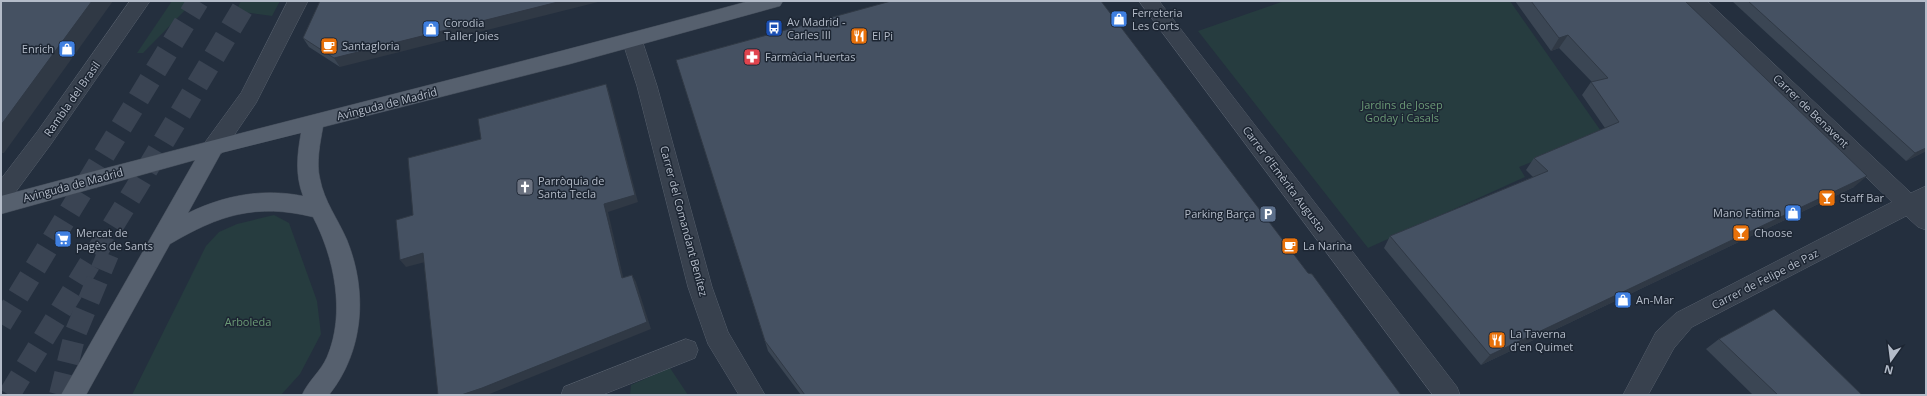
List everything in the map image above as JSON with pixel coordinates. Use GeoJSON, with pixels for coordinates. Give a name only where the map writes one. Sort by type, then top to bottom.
{"type":"FeatureCollection","features":[{"type":"Feature","properties":{"kind":"main road","name":"Avinguda de Madrid"},"geometry":{"type":"LineString","coordinates":[[1,205],[214,147],[313,123],[632,40],[772,1]]}},
{"type":"Feature","properties":{"kind":"main road"},"geometry":{"type":"LineString","coordinates":[[313,123],[307,165],[309,180],[318,208],[326,219],[345,270],[347,306],[346,338],[333,370],[314,395]]}},
{"type":"Feature","properties":{"kind":"main road"},"geometry":{"type":"LineString","coordinates":[[72,395],[214,147]]}},
{"type":"Feature","properties":{"kind":"main road"},"geometry":{"type":"LineString","coordinates":[[161,239],[184,224],[211,212],[250,203],[269,200],[292,202],[318,208]]}},
{"type":"Feature","properties":{"kind":"street","name":"Rambla del Brasil"},"geometry":{"type":"LineString","coordinates":[[1,195],[44,138],[140,1]]}},
{"type":"Feature","properties":{"kind":"street"},"geometry":{"type":"LineString","coordinates":[[214,147],[248,98],[298,1]]}},
{"type":"Feature","properties":{"kind":"street","name":"Carrer d'Emèrita Augusta"},"geometry":{"type":"LineString","coordinates":[[1149,1],[1448,395]]}},
{"type":"Feature","properties":{"kind":"street","name":"Carrer de Benavent"},"geometry":{"type":"LineString","coordinates":[[1695,1],[1917,200],[1926,221]]}},
{"type":"Feature","properties":{"kind":"street","name":"Carrer del Comandant Benítez"},"geometry":{"type":"LineString","coordinates":[[632,40],[648,86],[700,288],[717,336],[753,395]]}},
{"type":"Feature","properties":{"kind":"street","name":"Carrer de Felipe de Paz"},"geometry":{"type":"LineString","coordinates":[[1635,395],[1665,340],[1684,320],[1917,200]]}},
{"type":"Feature","properties":{"kind":"street"},"geometry":{"type":"LineString","coordinates":[[573,395],[686,350]]}},
{"type":"Feature","properties":{"kind":"green space"},"geometry":{"type":"Polygon","coordinates":[[[172,1],[194,1],[143,53],[137,53],[172,1]]]}},
{"type":"Feature","properties":{"kind":"green space"},"geometry":{"type":"Polygon","coordinates":[[[241,1],[280,1],[272,16],[236,11],[241,1]]]}},
{"type":"Feature","properties":{"kind":"green space","name":"Jardins de Josep Goday i Casals"},"geometry":{"type":"Polygon","coordinates":[[[1284,1],[1510,1],[1603,134],[1519,167],[1525,177],[1368,248],[1198,31],[1284,1]]]}},
{"type":"Feature","properties":{"kind":"green space","name":"Arboleda"},"geometry":{"type":"Polygon","coordinates":[[[274,215],[289,223],[317,301],[321,334],[300,374],[281,395],[132,395],[206,246],[219,232],[237,224],[274,215]]]}},
{"type":"Feature","properties":{"kind":"green space"},"geometry":{"type":"Polygon","coordinates":[[[670,368],[688,395],[630,395],[631,385],[670,368]]]}},
{"type":"Feature","properties":{"kind":"building"},"geometry":{"type":"Polygon","coordinates":[[[1,1],[92,1],[1,125],[1,1]]]}},
{"type":"Feature","properties":{"kind":"building"},"geometry":{"type":"Polygon","coordinates":[[[320,1],[562,1],[334,58],[303,38],[320,1]]]}},
{"type":"Feature","properties":{"kind":"building"},"geometry":{"type":"Polygon","coordinates":[[[891,1],[1101,1],[1308,273],[1312,274],[1401,395],[805,395],[765,341],[676,60],[891,1]]]}},
{"type":"Feature","properties":{"kind":"building"},"geometry":{"type":"Polygon","coordinates":[[[1531,1],[1685,1],[1867,176],[1490,355],[1390,236],[1548,171],[1534,158],[1619,122],[1591,82],[1608,78],[1568,35],[1559,38],[1531,1]]]}},
{"type":"Feature","properties":{"kind":"building"},"geometry":{"type":"Polygon","coordinates":[[[1748,1],[1926,1],[1926,148],[1915,153],[1748,1]]]}},
{"type":"Feature","properties":{"kind":"building"},"geometry":{"type":"Polygon","coordinates":[[[606,84],[635,195],[604,204],[622,278],[632,275],[647,322],[482,388],[461,395],[438,395],[423,253],[400,260],[396,220],[413,215],[408,158],[481,139],[478,119],[606,84]]]}},
{"type":"Feature","properties":{"kind":"building"},"geometry":{"type":"Polygon","coordinates":[[[1774,309],[1862,395],[1778,395],[1719,339],[1774,309]]]}},
{"type":"Feature","properties":{"kind":"tunnel"},"geometry":{"type":"LineString","coordinates":[[1,324],[198,1]]}},
{"type":"Feature","properties":{"kind":"tunnel"},"geometry":{"type":"LineString","coordinates":[[9,395],[136,188],[247,1]]}},
{"type":"Feature","properties":{"kind":"tunnel"},"geometry":{"type":"LineString","coordinates":[[60,395],[75,334],[108,254]]}},
{"type":"Feature","properties":{"kind":"place","name":"Ferreteria Les Corts"},"geometry":{"type":"Point","coordinates":[1119,19]}},
{"type":"Feature","properties":{"kind":"place","name":"Av Madrid - Carles III"},"geometry":{"type":"Point","coordinates":[774,28]}},
{"type":"Feature","properties":{"kind":"place","name":"Corodia Taller Joies"},"geometry":{"type":"Point","coordinates":[431,29]}},
{"type":"Feature","properties":{"kind":"place","name":"El Pi"},"geometry":{"type":"Point","coordinates":[859,36]}},
{"type":"Feature","properties":{"kind":"place","name":"Santagloria"},"geometry":{"type":"Point","coordinates":[329,46]}},
{"type":"Feature","properties":{"kind":"place","name":"Enrich"},"geometry":{"type":"Point","coordinates":[67,49]}},
{"type":"Feature","properties":{"kind":"place","name":"Farmàcia Huertas"},"geometry":{"type":"Point","coordinates":[752,57]}},
{"type":"Feature","properties":{"kind":"place","name":"Parròquia de Santa Tecla"},"geometry":{"type":"Point","coordinates":[525,187]}},
{"type":"Feature","properties":{"kind":"place","name":"Staff Bar"},"geometry":{"type":"Point","coordinates":[1827,198]}},
{"type":"Feature","properties":{"kind":"place","name":"Mano Fatima"},"geometry":{"type":"Point","coordinates":[1793,213]}},
{"type":"Feature","properties":{"kind":"place","name":"Parking Barça"},"geometry":{"type":"Point","coordinates":[1268,214]}},
{"type":"Feature","properties":{"kind":"place","name":"Choose"},"geometry":{"type":"Point","coordinates":[1741,233]}},
{"type":"Feature","properties":{"kind":"place","name":"Mercat de pagès de Sants"},"geometry":{"type":"Point","coordinates":[63,239]}},
{"type":"Feature","properties":{"kind":"place","name":"La Narina"},"geometry":{"type":"Point","coordinates":[1290,246]}},
{"type":"Feature","properties":{"kind":"place","name":"An-Mar"},"geometry":{"type":"Point","coordinates":[1623,300]}},
{"type":"Feature","properties":{"kind":"place","name":"La Taverna d'en Quimet"},"geometry":{"type":"Point","coordinates":[1497,340]}}]}
